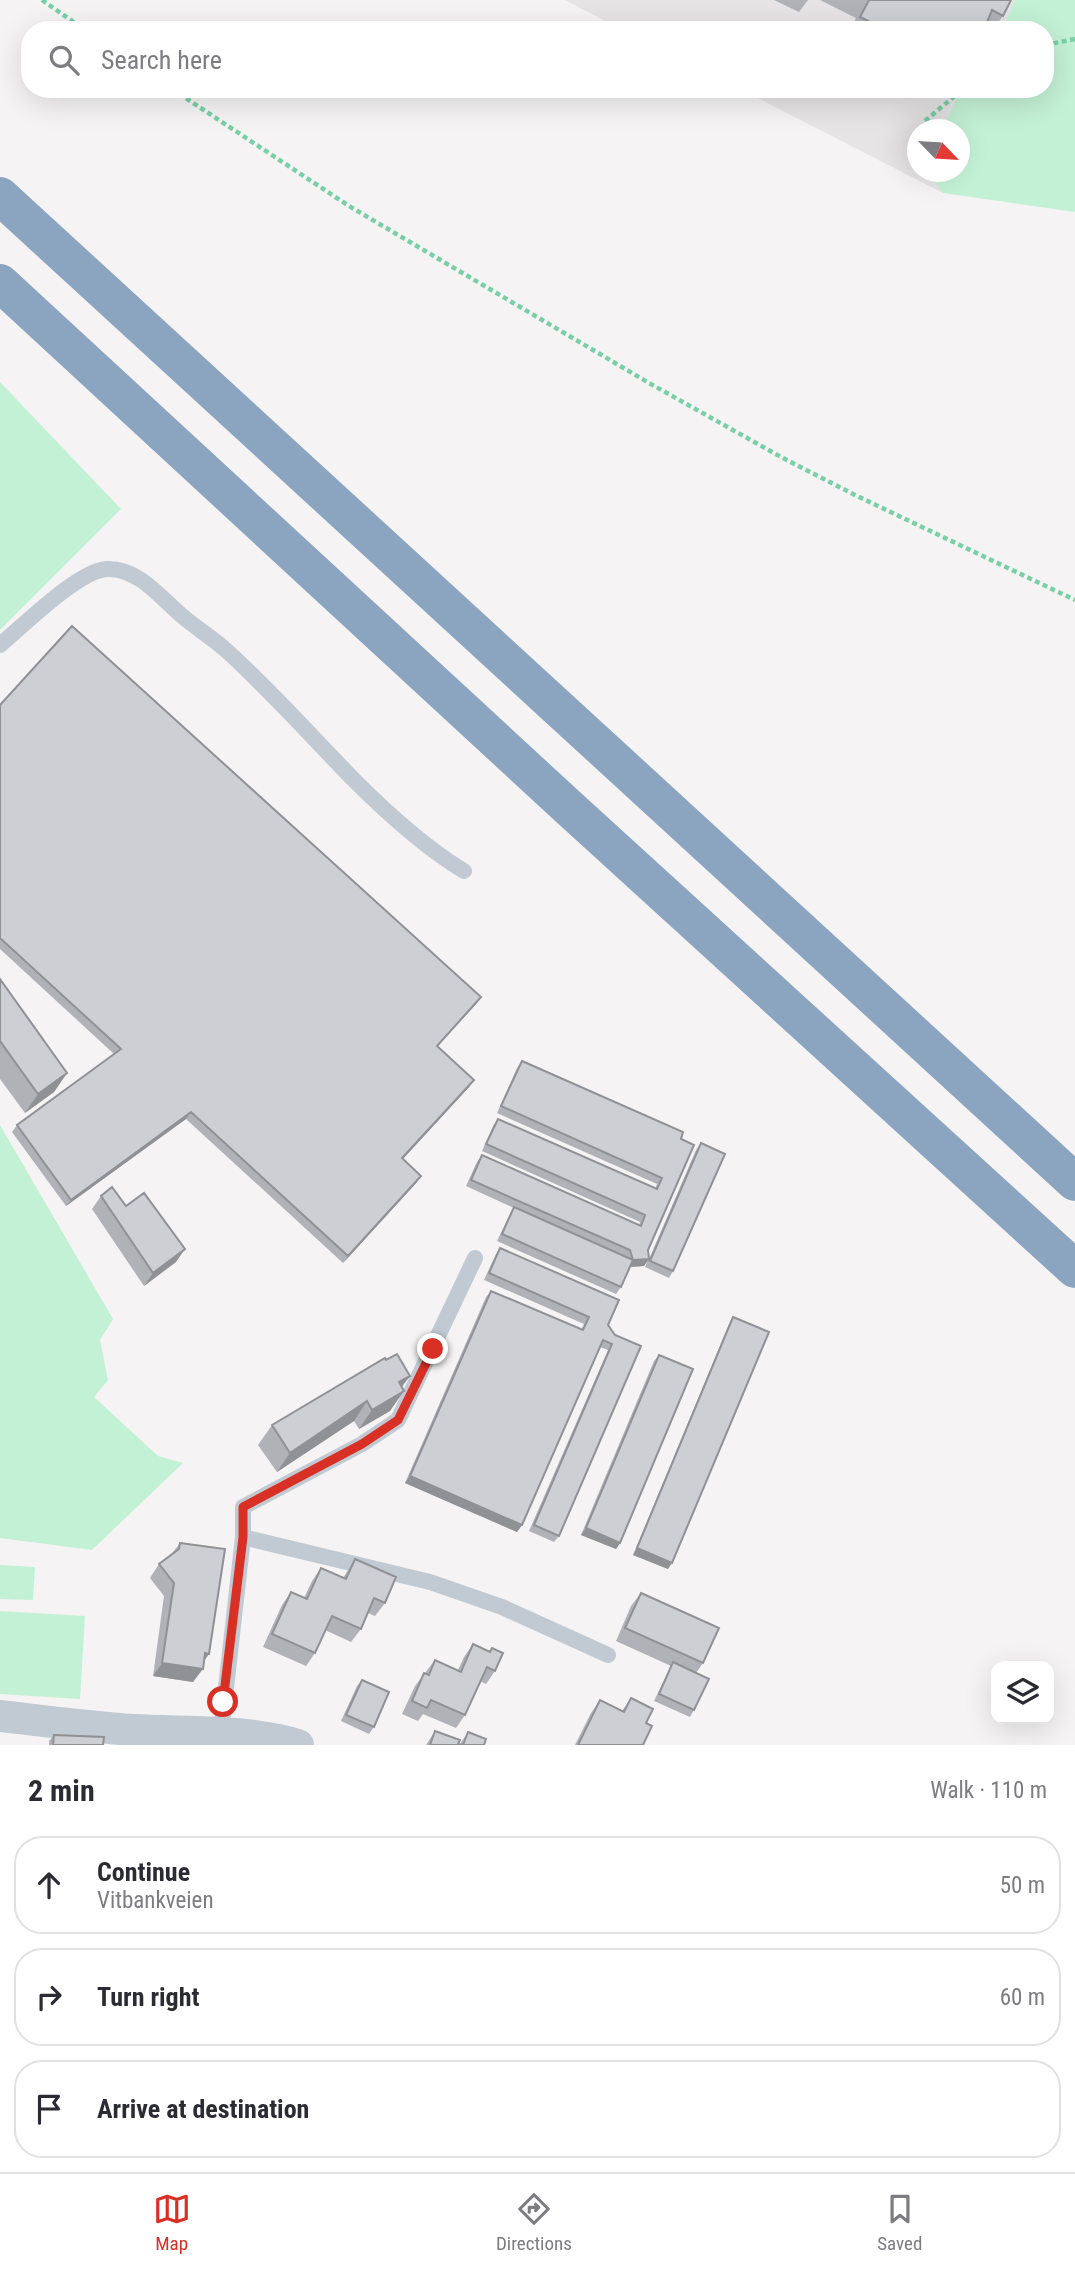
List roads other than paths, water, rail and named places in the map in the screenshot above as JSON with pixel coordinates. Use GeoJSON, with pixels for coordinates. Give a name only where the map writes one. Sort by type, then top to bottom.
{"type":"FeatureCollection","features":[{"type":"Feature","properties":{"kind":"highway"},"geometry":{"type":"LineString","coordinates":[[0,196],[1075,1182]]}},
{"type":"Feature","properties":{"kind":"highway"},"geometry":{"type":"LineString","coordinates":[[0,283],[1075,1269]]}},
{"type":"Feature","properties":{"kind":"street"},"geometry":{"type":"LineString","coordinates":[[0,1716],[134,1730],[221,1732],[278,1739],[298,1745]]}},
{"type":"Feature","properties":{"kind":"lane"},"geometry":{"type":"LineString","coordinates":[[0,645],[68,588],[92,573],[117,569],[141,580],[225,650],[384,808],[418,838],[464,871]]}},
{"type":"Feature","properties":{"kind":"lane"},"geometry":{"type":"LineString","coordinates":[[221,1732],[243,1537],[243,1507],[362,1444],[398,1420],[475,1258]]}},
{"type":"Feature","properties":{"kind":"lane"},"geometry":{"type":"LineString","coordinates":[[243,1537],[430,1582],[502,1607],[608,1655]]}}]}
